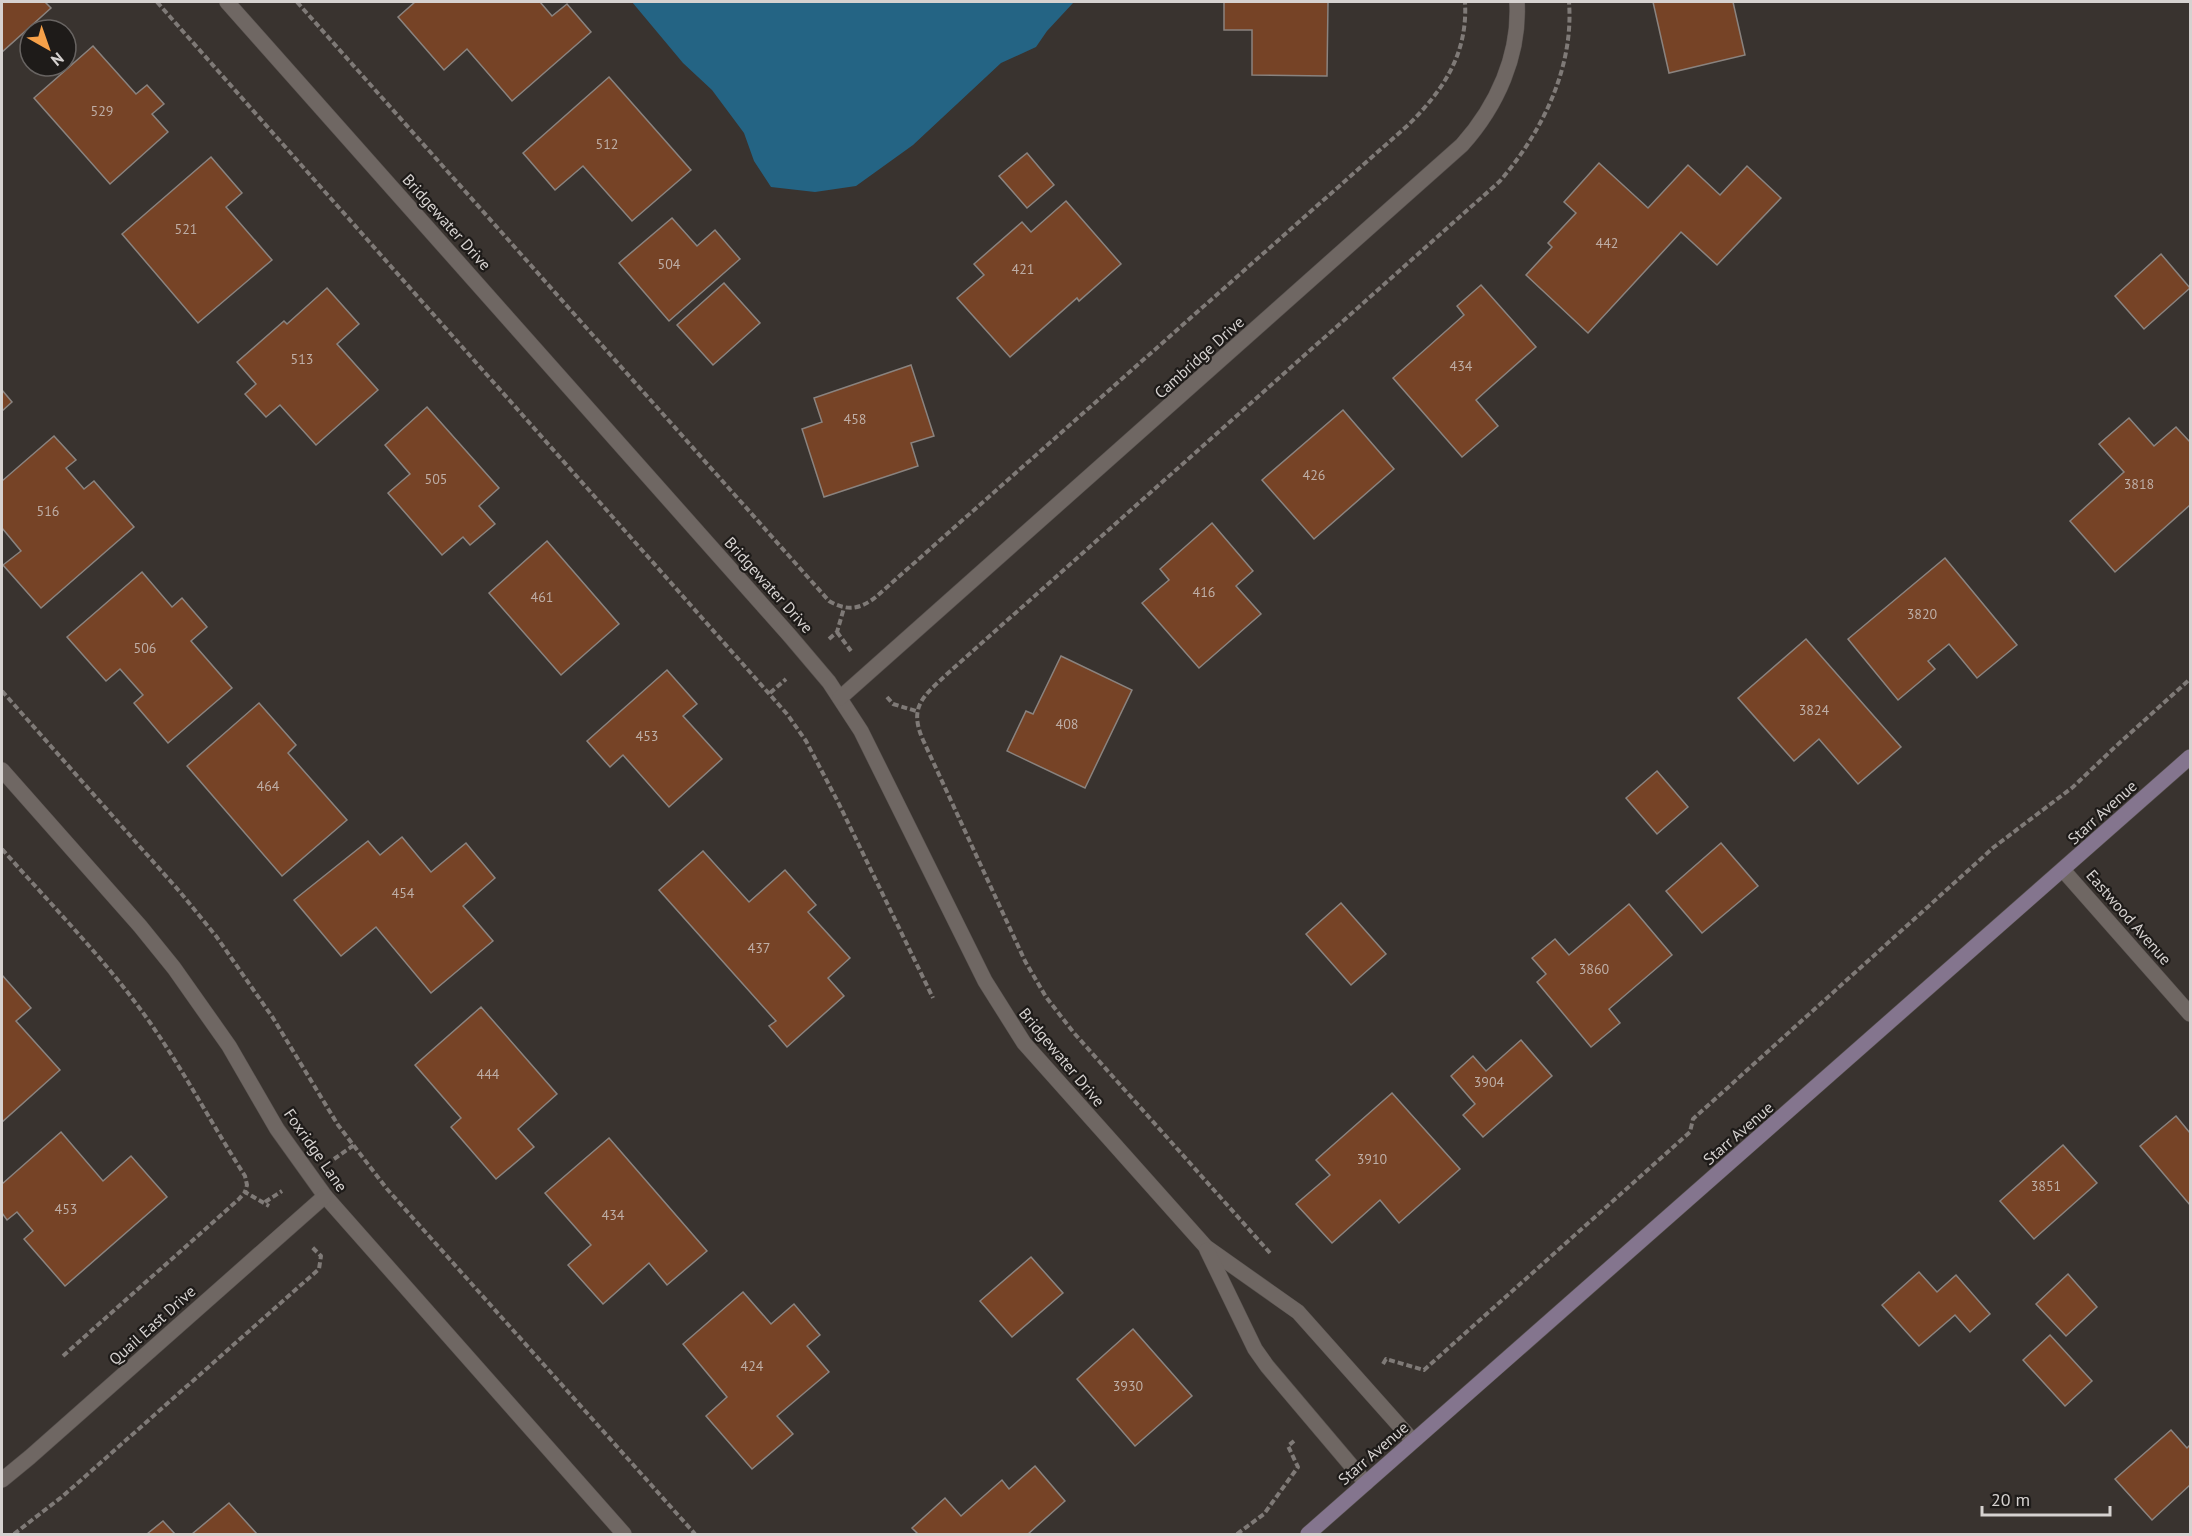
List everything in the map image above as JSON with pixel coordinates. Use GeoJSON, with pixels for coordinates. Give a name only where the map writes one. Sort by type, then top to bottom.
{"type":"FeatureCollection","features":[{"type":"Feature","properties":{"kind":"street","name":"Bridgewater Drive"},"geometry":{"type":"LineString","coordinates":[[227,2],[790,636],[840,698],[861,731],[979,970],[1009,1022],[1040,1062],[1206,1247],[1298,1312],[1413,1442]]}},
{"type":"Feature","properties":{"kind":"street","name":"Cambridge Drive"},"geometry":{"type":"LineString","coordinates":[[840,698],[1462,146],[1493,104],[1503,81],[1514,42],[1518,13],[1517,2]]}},
{"type":"Feature","properties":{"kind":"street","name":"Starr Avenue"},"geometry":{"type":"LineString","coordinates":[[1308,1534],[2190,758]]}},
{"type":"Feature","properties":{"kind":"street","name":"Foxridge Lane"},"geometry":{"type":"LineString","coordinates":[[2,770],[174,968],[229,1046],[296,1156],[325,1196],[624,1534]]}},
{"type":"Feature","properties":{"kind":"street","name":"Eastwood Avenue"},"geometry":{"type":"LineString","coordinates":[[2064,870],[2190,1014]]}},
{"type":"Feature","properties":{"kind":"street","name":"Quail East Drive"},"geometry":{"type":"LineString","coordinates":[[2,1480],[325,1196]]}},
{"type":"Feature","properties":{"kind":"street","name":"Bridgewater Drive"},"geometry":{"type":"LineString","coordinates":[[1206,1247],[1255,1349],[1366,1483]]}},
{"type":"Feature","properties":{"kind":"path"},"geometry":{"type":"LineString","coordinates":[[157,2],[787,714],[806,741],[838,802],[933,998]]}},
{"type":"Feature","properties":{"kind":"path"},"geometry":{"type":"LineString","coordinates":[[297,2],[829,601],[844,608],[853,609],[862,607],[878,596],[1407,126],[1436,96],[1447,79],[1460,45],[1465,2]]}},
{"type":"Feature","properties":{"kind":"path"},"geometry":{"type":"LineString","coordinates":[[1271,1254],[1074,1033],[1046,997],[1025,961],[923,740],[917,725],[916,711],[921,701],[947,674],[1500,181],[1520,158],[1539,128],[1552,99],[1562,71],[1570,14],[1569,2]]}},
{"type":"Feature","properties":{"kind":"path"},"geometry":{"type":"LineString","coordinates":[[1363,1384],[1380,1369],[1386,1359],[1424,1370],[1690,1132],[1693,1119],[1994,847],[2073,787],[2190,679]]}},
{"type":"Feature","properties":{"kind":"path"},"geometry":{"type":"LineString","coordinates":[[2,691],[180,892],[216,936],[273,1018],[338,1125],[387,1189],[694,1534]]}},
{"type":"Feature","properties":{"kind":"path"},"geometry":{"type":"LineString","coordinates":[[2,849],[100,961],[150,1023],[185,1075],[245,1176],[247,1185],[239,1199],[63,1356]]}},
{"type":"Feature","properties":{"kind":"path"},"geometry":{"type":"LineString","coordinates":[[14,1534],[63,1496],[319,1269],[321,1256],[265,1202],[245,1192]]}},
{"type":"Feature","properties":{"kind":"path"},"geometry":{"type":"LineString","coordinates":[[1237,1534],[1264,1514],[1298,1467],[1288,1446],[1315,1423]]}},
{"type":"Feature","properties":{"kind":"water"},"geometry":{"type":"Polygon","coordinates":[[[632,2],[1076,2],[1047,31],[1036,47],[1001,63],[913,145],[856,186],[815,192],[771,187],[754,161],[744,133],[712,90],[683,63],[632,2]]]}},
{"type":"Feature","properties":{"kind":"building"},"geometry":{"type":"Polygon","coordinates":[[[2,2],[45,2],[51,8],[40,18],[18,18],[18,38],[2,52],[2,2]]]}},
{"type":"Feature","properties":{"kind":"building"},"geometry":{"type":"Polygon","coordinates":[[[415,2],[540,2],[552,16],[567,4],[591,32],[512,101],[467,49],[444,70],[398,17],[415,2]]]}},
{"type":"Feature","properties":{"kind":"building"},"geometry":{"type":"Polygon","coordinates":[[[1224,2],[1328,2],[1327,76],[1252,75],[1252,30],[1224,30],[1224,2]]]}},
{"type":"Feature","properties":{"kind":"building"},"geometry":{"type":"Polygon","coordinates":[[[1653,2],[1733,2],[1745,55],[1669,73],[1653,2]]]}},
{"type":"Feature","properties":{"kind":"building"},"geometry":{"type":"Polygon","coordinates":[[[93,46],[136,94],[147,85],[164,104],[152,114],[168,132],[110,184],[34,98],[57,78],[78,78],[78,59],[93,46]]]}},
{"type":"Feature","properties":{"kind":"building"},"geometry":{"type":"Polygon","coordinates":[[[609,77],[691,170],[632,221],[583,166],[555,190],[523,153],[609,77]]]}},
{"type":"Feature","properties":{"kind":"building"},"geometry":{"type":"Polygon","coordinates":[[[1027,153],[1054,185],[1027,208],[999,176],[1027,153]]]}},
{"type":"Feature","properties":{"kind":"building"},"geometry":{"type":"Polygon","coordinates":[[[211,157],[242,193],[226,207],[272,260],[198,323],[122,234],[211,157]]]}},
{"type":"Feature","properties":{"kind":"building"},"geometry":{"type":"Polygon","coordinates":[[[1599,163],[1648,208],[1688,165],[1720,195],[1747,166],[1781,198],[1717,265],[1681,232],[1588,333],[1526,275],[1552,247],[1548,243],[1576,213],[1564,202],[1599,163]]]}},
{"type":"Feature","properties":{"kind":"building"},"geometry":{"type":"Polygon","coordinates":[[[1066,201],[1121,264],[1079,301],[1077,298],[1010,357],[957,298],[984,275],[974,264],[1022,222],[1031,232],[1066,201]]]}},
{"type":"Feature","properties":{"kind":"building"},"geometry":{"type":"Polygon","coordinates":[[[672,218],[697,246],[715,230],[740,259],[669,321],[619,263],[672,218]]]}},
{"type":"Feature","properties":{"kind":"building"},"geometry":{"type":"Polygon","coordinates":[[[2161,254],[2190,288],[2144,329],[2115,296],[2161,254]]]}},
{"type":"Feature","properties":{"kind":"building"},"geometry":{"type":"Polygon","coordinates":[[[724,283],[760,323],[713,365],[677,325],[724,283]]]}},
{"type":"Feature","properties":{"kind":"building"},"geometry":{"type":"Polygon","coordinates":[[[1481,285],[1536,347],[1476,400],[1498,426],[1462,457],[1393,378],[1464,315],[1457,306],[1481,285]]]}},
{"type":"Feature","properties":{"kind":"building"},"geometry":{"type":"Polygon","coordinates":[[[327,288],[359,324],[337,344],[378,390],[316,445],[280,405],[266,417],[245,394],[256,384],[237,362],[284,321],[287,324],[327,288]]]}},
{"type":"Feature","properties":{"kind":"building"},"geometry":{"type":"Polygon","coordinates":[[[911,365],[934,436],[911,443],[918,466],[824,497],[802,429],[822,422],[814,398],[911,365]]]}},
{"type":"Feature","properties":{"kind":"building"},"geometry":{"type":"Polygon","coordinates":[[[2,390],[12,402],[2,411],[2,390]]]}},
{"type":"Feature","properties":{"kind":"building"},"geometry":{"type":"Polygon","coordinates":[[[427,407],[499,488],[479,506],[495,524],[470,545],[463,537],[442,555],[388,493],[410,474],[385,445],[427,407]]]}},
{"type":"Feature","properties":{"kind":"building"},"geometry":{"type":"Polygon","coordinates":[[[1343,410],[1394,469],[1314,539],[1262,480],[1343,410]]]}},
{"type":"Feature","properties":{"kind":"building"},"geometry":{"type":"Polygon","coordinates":[[[2129,418],[2154,446],[2176,427],[2190,442],[2190,505],[2115,572],[2070,521],[2124,472],[2099,444],[2129,418]]]}},
{"type":"Feature","properties":{"kind":"building"},"geometry":{"type":"Polygon","coordinates":[[[54,436],[76,460],[66,468],[84,489],[94,481],[134,527],[41,608],[3,565],[21,551],[2,528],[2,481],[54,436]]]}},
{"type":"Feature","properties":{"kind":"building"},"geometry":{"type":"Polygon","coordinates":[[[1212,523],[1253,571],[1236,586],[1261,614],[1199,668],[1142,603],[1169,580],[1160,569],[1212,523]]]}},
{"type":"Feature","properties":{"kind":"building"},"geometry":{"type":"Polygon","coordinates":[[[547,541],[619,624],[561,675],[489,593],[547,541]]]}},
{"type":"Feature","properties":{"kind":"building"},"geometry":{"type":"Polygon","coordinates":[[[1945,558],[2017,645],[1977,678],[1949,644],[1928,661],[1935,669],[1898,700],[1848,639],[1945,558]]]}},
{"type":"Feature","properties":{"kind":"building"},"geometry":{"type":"Polygon","coordinates":[[[142,572],[172,607],[182,598],[207,627],[191,641],[232,688],[168,743],[134,703],[143,695],[120,669],[106,681],[67,637],[142,572]]]}},
{"type":"Feature","properties":{"kind":"building"},"geometry":{"type":"Polygon","coordinates":[[[1806,639],[1901,747],[1858,784],[1819,739],[1794,761],[1738,698],[1806,639]]]}},
{"type":"Feature","properties":{"kind":"building"},"geometry":{"type":"Polygon","coordinates":[[[1061,656],[1132,690],[1085,788],[1007,751],[1026,711],[1033,714],[1061,656]]]}},
{"type":"Feature","properties":{"kind":"building"},"geometry":{"type":"Polygon","coordinates":[[[667,670],[697,704],[683,716],[722,759],[669,807],[623,755],[610,767],[587,741],[667,670]]]}},
{"type":"Feature","properties":{"kind":"building"},"geometry":{"type":"Polygon","coordinates":[[[259,703],[296,745],[288,753],[347,820],[282,876],[187,766],[259,703]]]}},
{"type":"Feature","properties":{"kind":"building"},"geometry":{"type":"Polygon","coordinates":[[[1657,771],[1688,807],[1657,834],[1626,798],[1657,771]]]}},
{"type":"Feature","properties":{"kind":"building"},"geometry":{"type":"Polygon","coordinates":[[[402,837],[431,872],[466,843],[495,878],[463,906],[493,941],[431,993],[376,927],[341,956],[294,900],[368,841],[380,855],[402,837]]]}},
{"type":"Feature","properties":{"kind":"building"},"geometry":{"type":"Polygon","coordinates":[[[1721,843],[1758,886],[1702,933],[1666,891],[1721,843]]]}},
{"type":"Feature","properties":{"kind":"building"},"geometry":{"type":"Polygon","coordinates":[[[703,851],[749,902],[785,870],[816,905],[808,912],[850,958],[828,978],[844,996],[787,1047],[769,1026],[776,1021],[659,890],[703,851]]]}},
{"type":"Feature","properties":{"kind":"building"},"geometry":{"type":"Polygon","coordinates":[[[1341,903],[1386,954],[1351,985],[1306,934],[1341,903]]]}},
{"type":"Feature","properties":{"kind":"building"},"geometry":{"type":"Polygon","coordinates":[[[1629,904],[1672,955],[1609,1009],[1620,1023],[1591,1047],[1537,982],[1546,974],[1532,958],[1555,939],[1569,955],[1629,904]]]}},
{"type":"Feature","properties":{"kind":"building"},"geometry":{"type":"Polygon","coordinates":[[[2,975],[31,1008],[16,1021],[60,1070],[2,1122],[2,975]]]}},
{"type":"Feature","properties":{"kind":"building"},"geometry":{"type":"Polygon","coordinates":[[[481,1007],[557,1094],[518,1129],[534,1147],[496,1179],[451,1127],[461,1118],[415,1065],[481,1007]]]}},
{"type":"Feature","properties":{"kind":"building"},"geometry":{"type":"Polygon","coordinates":[[[1521,1040],[1552,1076],[1483,1137],[1463,1115],[1475,1104],[1451,1076],[1473,1056],[1486,1071],[1521,1040]]]}},
{"type":"Feature","properties":{"kind":"building"},"geometry":{"type":"Polygon","coordinates":[[[1392,1093],[1460,1169],[1399,1223],[1380,1200],[1332,1243],[1296,1204],[1330,1175],[1316,1160],[1392,1093]]]}},
{"type":"Feature","properties":{"kind":"building"},"geometry":{"type":"Polygon","coordinates":[[[2176,1116],[2190,1133],[2190,1205],[2140,1146],[2176,1116]]]}},
{"type":"Feature","properties":{"kind":"building"},"geometry":{"type":"Polygon","coordinates":[[[61,1132],[103,1181],[131,1156],[167,1197],[65,1286],[24,1239],[33,1231],[17,1212],[7,1220],[2,1213],[2,1184],[61,1132]]]}},
{"type":"Feature","properties":{"kind":"building"},"geometry":{"type":"Polygon","coordinates":[[[609,1138],[707,1251],[667,1285],[649,1263],[603,1304],[568,1265],[591,1245],[545,1193],[609,1138]]]}},
{"type":"Feature","properties":{"kind":"building"},"geometry":{"type":"Polygon","coordinates":[[[2063,1145],[2097,1183],[2034,1239],[2000,1201],[2063,1145]]]}},
{"type":"Feature","properties":{"kind":"building"},"geometry":{"type":"Polygon","coordinates":[[[1031,1257],[1063,1293],[1012,1337],[980,1301],[1031,1257]]]}},
{"type":"Feature","properties":{"kind":"building"},"geometry":{"type":"Polygon","coordinates":[[[1919,1272],[1937,1292],[1956,1275],[1990,1314],[1970,1332],[1955,1315],[1919,1346],[1882,1305],[1919,1272]]]}},
{"type":"Feature","properties":{"kind":"building"},"geometry":{"type":"Polygon","coordinates":[[[2068,1274],[2097,1307],[2066,1336],[2036,1304],[2068,1274]]]}},
{"type":"Feature","properties":{"kind":"building"},"geometry":{"type":"Polygon","coordinates":[[[743,1292],[771,1324],[794,1304],[820,1335],[807,1346],[829,1372],[777,1416],[793,1434],[752,1469],[706,1416],[727,1397],[683,1344],[743,1292]]]}},
{"type":"Feature","properties":{"kind":"building"},"geometry":{"type":"Polygon","coordinates":[[[1133,1329],[1192,1396],[1135,1446],[1077,1379],[1133,1329]]]}},
{"type":"Feature","properties":{"kind":"building"},"geometry":{"type":"Polygon","coordinates":[[[2050,1335],[2092,1381],[2065,1406],[2023,1360],[2050,1335]]]}},
{"type":"Feature","properties":{"kind":"building"},"geometry":{"type":"Polygon","coordinates":[[[2171,1430],[2187,1448],[2190,1445],[2190,1485],[2152,1520],[2115,1479],[2171,1430]]]}},
{"type":"Feature","properties":{"kind":"building"},"geometry":{"type":"Polygon","coordinates":[[[1035,1466],[1065,1501],[1028,1534],[918,1534],[912,1528],[945,1498],[961,1516],[1002,1480],[1009,1489],[1035,1466]]]}},
{"type":"Feature","properties":{"kind":"building"},"geometry":{"type":"Polygon","coordinates":[[[229,1503],[257,1534],[192,1534],[229,1503]]]}},
{"type":"Feature","properties":{"kind":"building"},"geometry":{"type":"Polygon","coordinates":[[[163,1521],[175,1534],[147,1534],[163,1521]]]}}]}
